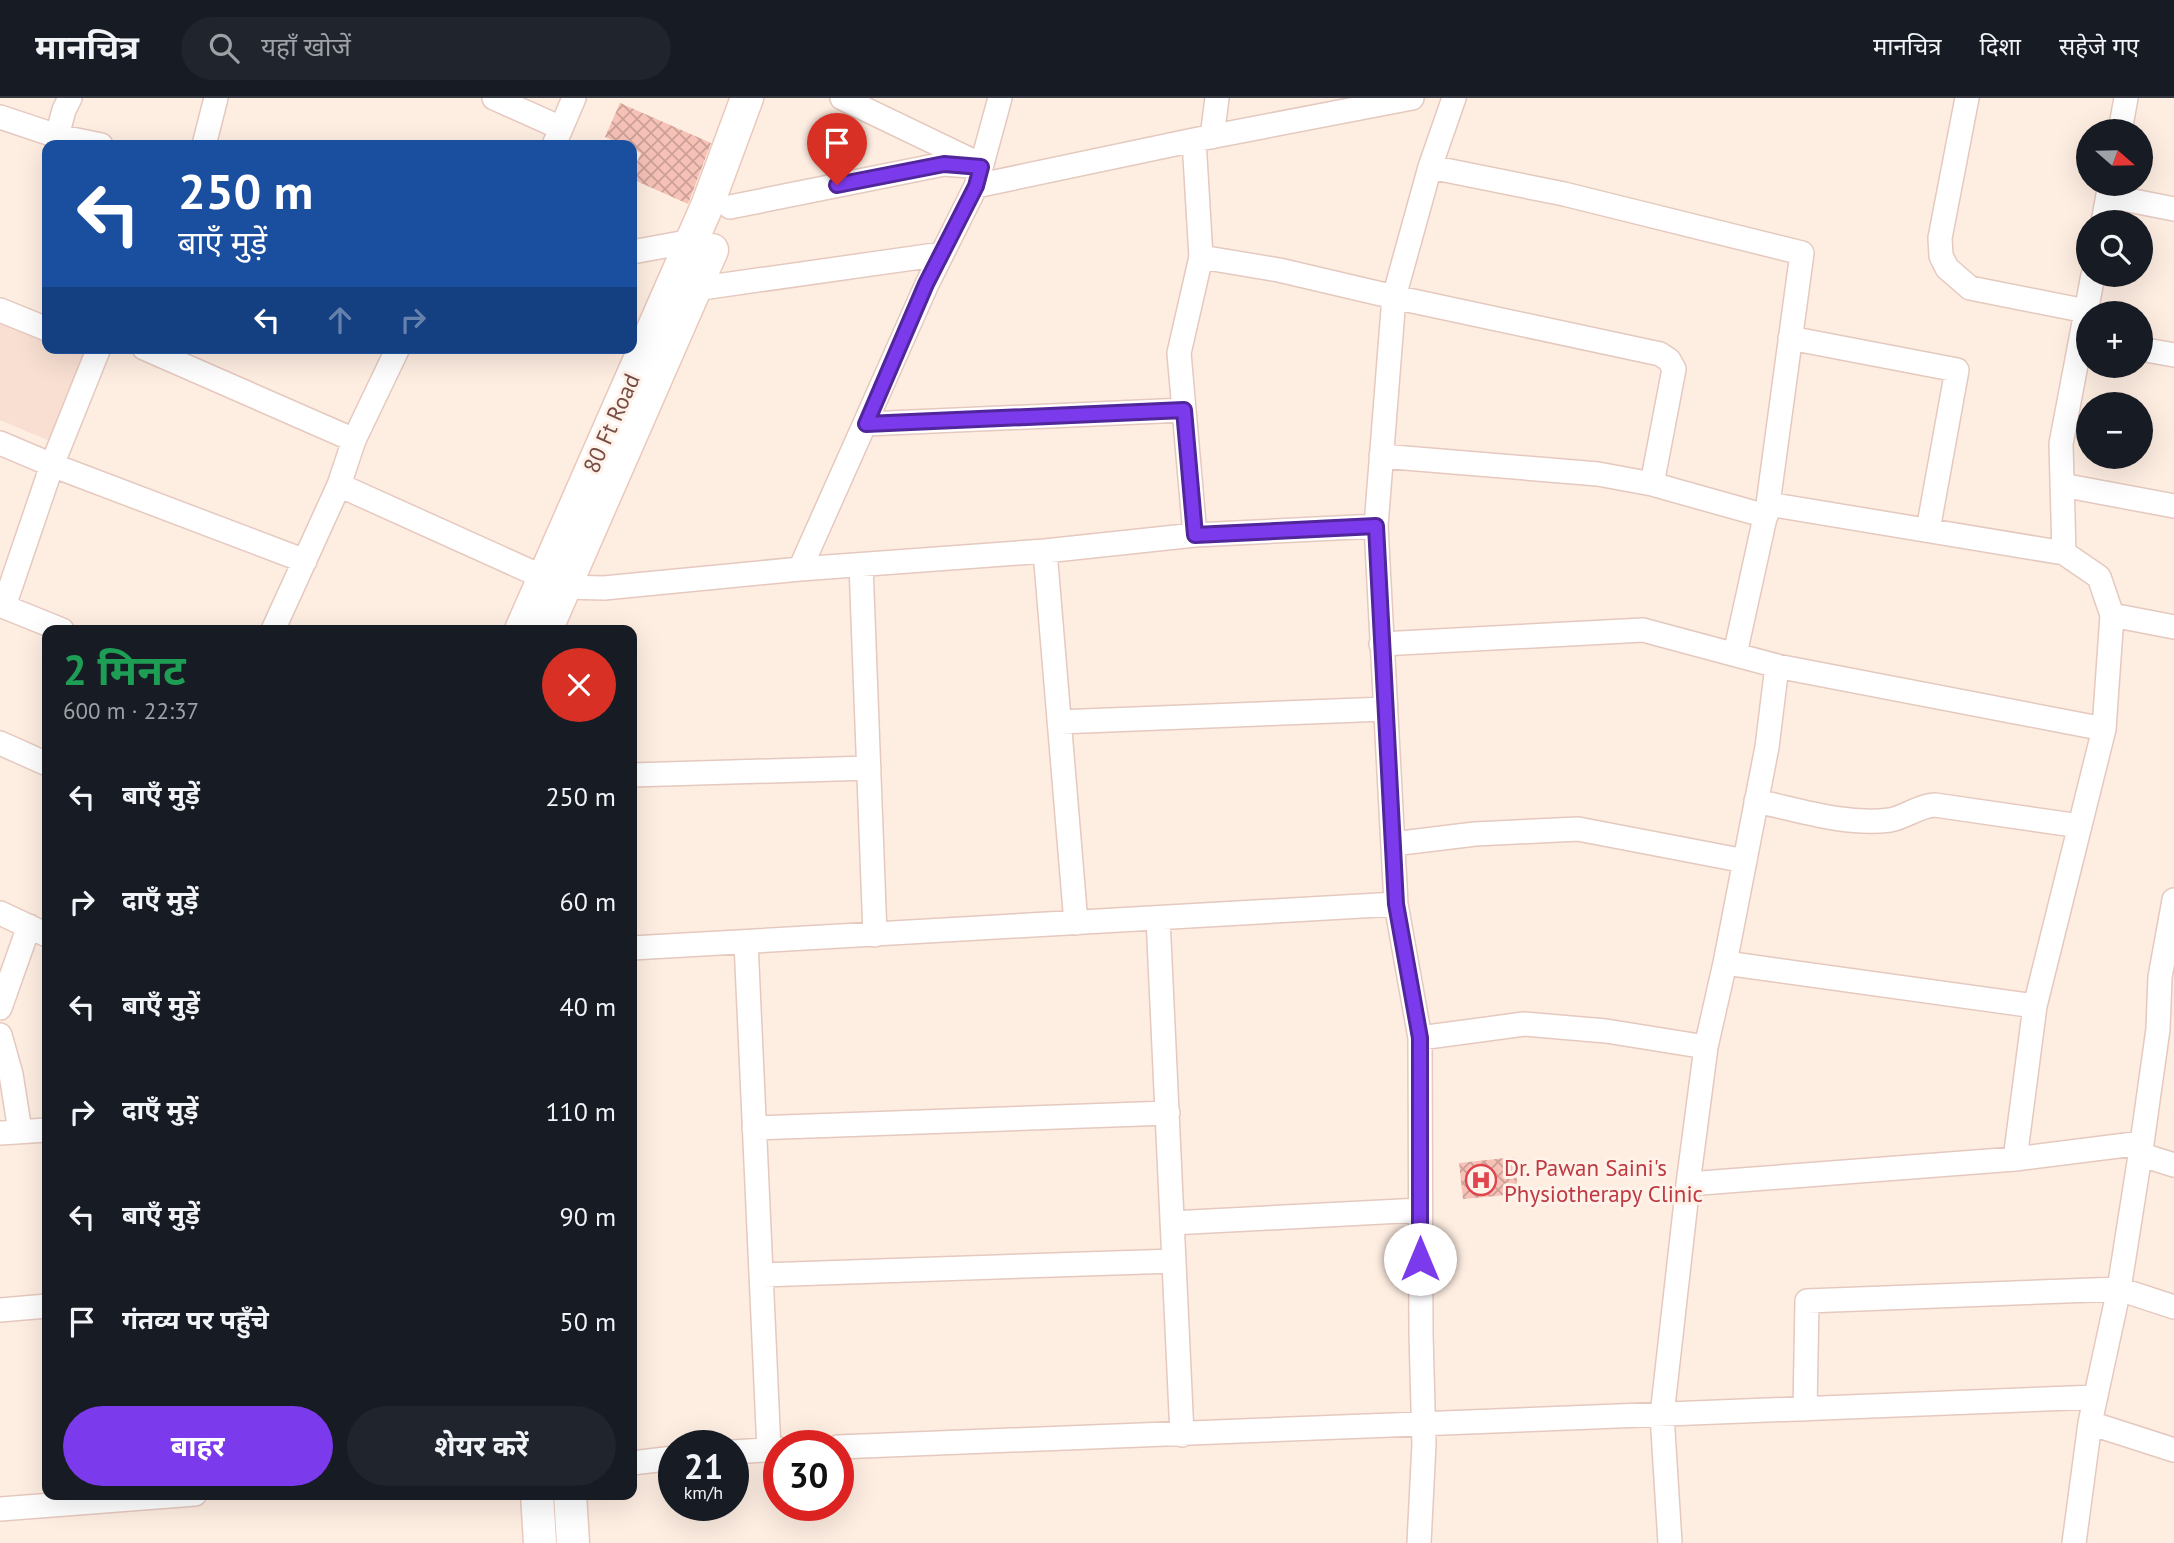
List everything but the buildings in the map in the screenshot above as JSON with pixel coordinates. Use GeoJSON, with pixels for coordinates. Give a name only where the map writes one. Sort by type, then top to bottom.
{"type":"FeatureCollection","features":[{"type":"Feature","properties":{"kind":"main road","name":"80 Ft Road"},"geometry":{"type":"LineString","coordinates":[[547,625],[554,581],[707,206],[747,98]]}},
{"type":"Feature","properties":{"kind":"main road","name":"80 Ft Road"},"geometry":{"type":"LineString","coordinates":[[525,625],[554,581],[695,289],[730,206],[770,98]]}},
{"type":"Feature","properties":{"kind":"main road"},"geometry":{"type":"LineString","coordinates":[[537,1500],[540,1543]]}},
{"type":"Feature","properties":{"kind":"main road"},"geometry":{"type":"LineString","coordinates":[[570,1500],[573,1543]]}},
{"type":"Feature","properties":{"kind":"street"},"geometry":{"type":"LineString","coordinates":[[57,136],[70,98]]}},
{"type":"Feature","properties":{"kind":"street"},"geometry":{"type":"LineString","coordinates":[[205,140],[216,98]]}},
{"type":"Feature","properties":{"kind":"street"},"geometry":{"type":"LineString","coordinates":[[494,98],[557,137],[574,98]]}},
{"type":"Feature","properties":{"kind":"street"},"geometry":{"type":"LineString","coordinates":[[842,98],[980,173]]}},
{"type":"Feature","properties":{"kind":"street"},"geometry":{"type":"LineString","coordinates":[[800,569],[926,284],[980,173],[1000,98]]}},
{"type":"Feature","properties":{"kind":"street"},"geometry":{"type":"LineString","coordinates":[[1195,535],[1179,353],[1201,257],[1203,138],[1217,98]]}},
{"type":"Feature","properties":{"kind":"street"},"geometry":{"type":"LineString","coordinates":[[730,206],[944,164],[980,173],[1203,138],[1412,98]]}},
{"type":"Feature","properties":{"kind":"street"},"geometry":{"type":"LineString","coordinates":[[1419,1543],[1424,1426],[1420,1334],[1420,1038],[1396,904],[1376,526],[1394,298],[1430,167],[1454,98]]}},
{"type":"Feature","properties":{"kind":"street"},"geometry":{"type":"LineString","coordinates":[[1967,98],[1940,238],[1941,256],[1947,268],[1970,288],[2076,308]]}},
{"type":"Feature","properties":{"kind":"street"},"geometry":{"type":"LineString","coordinates":[[2122,119],[2126,98]]}},
{"type":"Feature","properties":{"kind":"street"},"geometry":{"type":"LineString","coordinates":[[0,117],[77,140]]}},
{"type":"Feature","properties":{"kind":"street"},"geometry":{"type":"LineString","coordinates":[[1430,167],[1564,194],[1802,253],[1767,510],[1735,654]]}},
{"type":"Feature","properties":{"kind":"street"},"geometry":{"type":"LineString","coordinates":[[2130,196],[2174,209]]}},
{"type":"Feature","properties":{"kind":"street"},"geometry":{"type":"LineString","coordinates":[[637,252],[692,241]]}},
{"type":"Feature","properties":{"kind":"street"},"geometry":{"type":"LineString","coordinates":[[695,289],[942,254]]}},
{"type":"Feature","properties":{"kind":"street"},"geometry":{"type":"LineString","coordinates":[[1201,257],[1279,270],[1394,298],[1660,354],[1670,360],[1674,369],[1652,484]]}},
{"type":"Feature","properties":{"kind":"street"},"geometry":{"type":"LineString","coordinates":[[0,310],[42,327]]}},
{"type":"Feature","properties":{"kind":"street"},"geometry":{"type":"LineString","coordinates":[[1790,338],[1957,370],[1928,530]]}},
{"type":"Feature","properties":{"kind":"street"},"geometry":{"type":"LineString","coordinates":[[2153,351],[2174,355]]}},
{"type":"Feature","properties":{"kind":"street"},"geometry":{"type":"LineString","coordinates":[[50,625],[2,606],[94,354]]}},
{"type":"Feature","properties":{"kind":"street"},"geometry":{"type":"LineString","coordinates":[[158,354],[355,440]]}},
{"type":"Feature","properties":{"kind":"street"},"geometry":{"type":"LineString","coordinates":[[275,625],[395,354]]}},
{"type":"Feature","properties":{"kind":"street"},"geometry":{"type":"LineString","coordinates":[[2064,553],[2061,444],[2076,375]]}},
{"type":"Feature","properties":{"kind":"street"},"geometry":{"type":"LineString","coordinates":[[866,424],[1184,410]]}},
{"type":"Feature","properties":{"kind":"street"},"geometry":{"type":"LineString","coordinates":[[0,443],[305,561]]}},
{"type":"Feature","properties":{"kind":"street"},"geometry":{"type":"LineString","coordinates":[[1381,456],[1598,474],[1767,510],[1928,530],[2064,553],[2099,577],[2112,615],[2104,729],[2035,1006],[2015,1158]]}},
{"type":"Feature","properties":{"kind":"street"},"geometry":{"type":"LineString","coordinates":[[339,485],[554,581],[604,588],[800,569],[1045,551],[1195,535],[1376,526]]}},
{"type":"Feature","properties":{"kind":"street"},"geometry":{"type":"LineString","coordinates":[[2062,485],[2174,506]]}},
{"type":"Feature","properties":{"kind":"street"},"geometry":{"type":"LineString","coordinates":[[1045,551],[1076,923]]}},
{"type":"Feature","properties":{"kind":"street"},"geometry":{"type":"LineString","coordinates":[[861,565],[875,935]]}},
{"type":"Feature","properties":{"kind":"street"},"geometry":{"type":"LineString","coordinates":[[2112,615],[2174,627]]}},
{"type":"Feature","properties":{"kind":"street"},"geometry":{"type":"LineString","coordinates":[[1381,644],[1643,630],[1777,666],[2104,729]]}},
{"type":"Feature","properties":{"kind":"street"},"geometry":{"type":"LineString","coordinates":[[1670,1543],[1662,1415],[1688,1184],[1706,1047],[1767,747],[1777,666]]}},
{"type":"Feature","properties":{"kind":"street"},"geometry":{"type":"LineString","coordinates":[[1059,722],[1385,709]]}},
{"type":"Feature","properties":{"kind":"street"},"geometry":{"type":"LineString","coordinates":[[0,743],[42,762]]}},
{"type":"Feature","properties":{"kind":"street"},"geometry":{"type":"LineString","coordinates":[[637,775],[869,768]]}},
{"type":"Feature","properties":{"kind":"street"},"geometry":{"type":"LineString","coordinates":[[1756,801],[1842,819],[1892,820],[1923,806],[1935,805],[2080,826]]}},
{"type":"Feature","properties":{"kind":"street"},"geometry":{"type":"LineString","coordinates":[[1393,844],[1475,834],[1578,829],[1745,861]]}},
{"type":"Feature","properties":{"kind":"street"},"geometry":{"type":"LineString","coordinates":[[2074,1543],[2090,1423],[2119,1289],[2141,1149],[2166,1031],[2160,977],[2174,902]]}},
{"type":"Feature","properties":{"kind":"street"},"geometry":{"type":"LineString","coordinates":[[637,948],[1396,904]]}},
{"type":"Feature","properties":{"kind":"street"},"geometry":{"type":"LineString","coordinates":[[0,913],[38,930],[0,1008]]}},
{"type":"Feature","properties":{"kind":"street"},"geometry":{"type":"LineString","coordinates":[[1158,918],[1182,1434]]}},
{"type":"Feature","properties":{"kind":"street"},"geometry":{"type":"LineString","coordinates":[[746,942],[761,1275],[773,1430]]}},
{"type":"Feature","properties":{"kind":"street"},"geometry":{"type":"LineString","coordinates":[[1725,963],[2035,1006]]}},
{"type":"Feature","properties":{"kind":"street"},"geometry":{"type":"LineString","coordinates":[[1420,1038],[1524,1024],[1606,1031],[1706,1047]]}},
{"type":"Feature","properties":{"kind":"street"},"geometry":{"type":"LineString","coordinates":[[0,1035],[10,1074],[10,1132],[42,1130]]}},
{"type":"Feature","properties":{"kind":"street"},"geometry":{"type":"LineString","coordinates":[[754,1128],[1168,1113]]}},
{"type":"Feature","properties":{"kind":"street"},"geometry":{"type":"LineString","coordinates":[[1688,1184],[2141,1149],[2174,1166]]}},
{"type":"Feature","properties":{"kind":"street"},"geometry":{"type":"LineString","coordinates":[[1172,1223],[1420,1210]]}},
{"type":"Feature","properties":{"kind":"street"},"geometry":{"type":"LineString","coordinates":[[761,1275],[1174,1261]]}},
{"type":"Feature","properties":{"kind":"street"},"geometry":{"type":"LineString","coordinates":[[1805,1409],[1807,1301],[2119,1289],[2174,1307]]}},
{"type":"Feature","properties":{"kind":"street"},"geometry":{"type":"LineString","coordinates":[[0,1310],[42,1306]]}},
{"type":"Feature","properties":{"kind":"street"},"geometry":{"type":"LineString","coordinates":[[854,1446],[1424,1426],[2096,1397]]}},
{"type":"Feature","properties":{"kind":"street"},"geometry":{"type":"LineString","coordinates":[[2090,1423],[2174,1450]]}},
{"type":"Feature","properties":{"kind":"street"},"geometry":{"type":"LineString","coordinates":[[637,1462],[658,1460]]}},
{"type":"Feature","properties":{"kind":"street"},"geometry":{"type":"LineString","coordinates":[[0,1509],[117,1500]]}},
{"type":"Feature","properties":{"kind":"shaded area"},"geometry":{"type":"Polygon","coordinates":[[[0,323],[42,339],[42,354],[81,354],[94,359],[57,444],[0,420],[0,323]]]}},
{"type":"Feature","properties":{"kind":"place","name":"Dr. Pawan Saini's Physiotherapy Clinic"},"geometry":{"type":"Point","coordinates":[1481,1180]}},
{"type":"Feature","properties":{"kind":"route"},"geometry":{"type":"LineString","coordinates":[[837,185],[944,164],[981,167],[976,186],[926,284],[866,424],[1184,410],[1195,535],[1376,526],[1396,904],[1420,1038],[1420,1259]]}}]}
